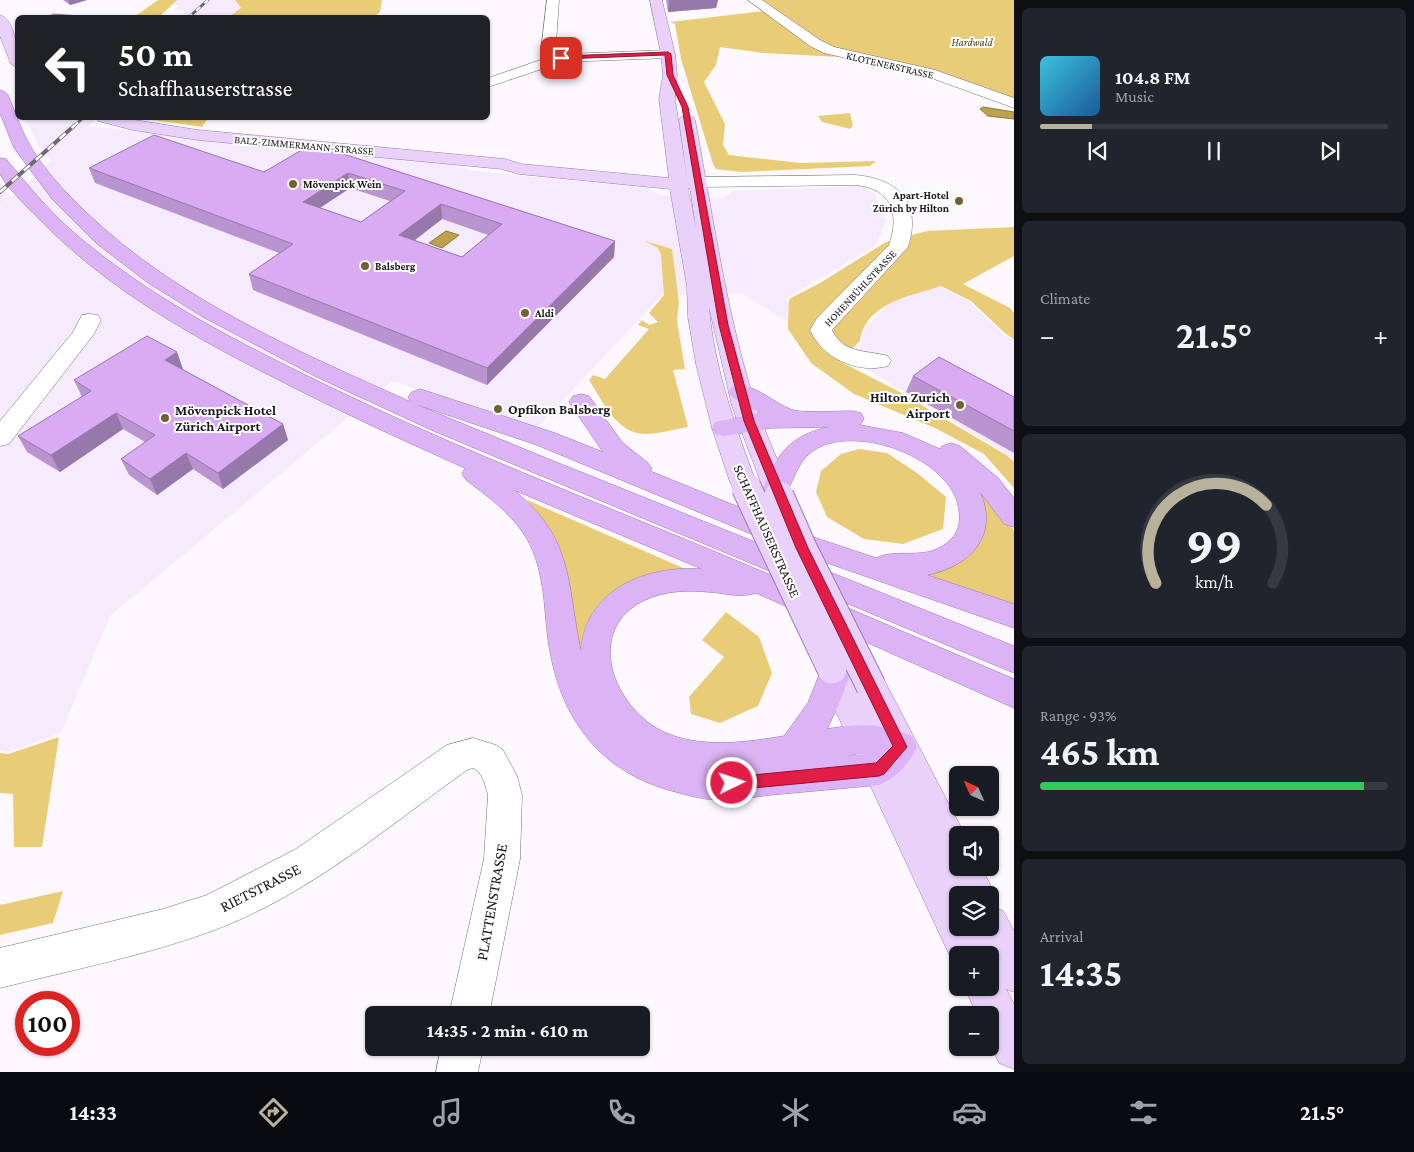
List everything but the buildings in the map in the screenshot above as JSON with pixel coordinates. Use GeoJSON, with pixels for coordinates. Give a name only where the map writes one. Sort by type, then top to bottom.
{"type":"FeatureCollection","features":[{"type":"Feature","properties":{"kind":"highway"},"geometry":{"type":"LineString","coordinates":[[0,94],[7,116],[23,151],[48,185],[80,220],[116,250],[207,311],[277,349],[405,409],[1014,660]]}},
{"type":"Feature","properties":{"kind":"highway"},"geometry":{"type":"LineString","coordinates":[[0,163],[26,197],[69,240],[108,271],[204,332],[268,366],[429,442],[773,588],[1014,694]]}},
{"type":"Feature","properties":{"kind":"highway"},"geometry":{"type":"LineString","coordinates":[[277,349],[546,439],[800,543],[1014,616]]}},
{"type":"Feature","properties":{"kind":"highway"},"geometry":{"type":"LineString","coordinates":[[740,392],[787,418]]}},
{"type":"Feature","properties":{"kind":"highway"},"geometry":{"type":"LineString","coordinates":[[546,439],[567,433],[578,424],[583,415],[581,402],[613,448],[627,461],[674,492]]}},
{"type":"Feature","properties":{"kind":"highway"},"geometry":{"type":"LineString","coordinates":[[751,427],[787,418],[867,420],[900,427],[925,437],[951,452],[978,474],[1014,517]]}},
{"type":"Feature","properties":{"kind":"highway"},"geometry":{"type":"LineString","coordinates":[[724,428],[751,427],[828,434],[875,434],[922,450],[942,463],[955,475],[965,489],[972,506],[974,520],[968,539],[956,551],[932,562],[902,566],[857,562]]}},
{"type":"Feature","properties":{"kind":"highway"},"geometry":{"type":"LineString","coordinates":[[778,492],[784,467],[797,450],[828,434]]}},
{"type":"Feature","properties":{"kind":"highway"},"geometry":{"type":"LineString","coordinates":[[429,442],[501,493],[522,512],[538,531],[548,550],[554,575],[564,649],[571,681],[587,716],[613,744],[633,759],[653,770],[698,782],[743,783],[881,752]]}},
{"type":"Feature","properties":{"kind":"highway"},"geometry":{"type":"LineString","coordinates":[[773,588],[678,580],[657,583],[634,592],[614,607],[600,627],[595,647],[595,668],[605,697],[620,718],[643,737],[670,750],[697,757],[712,758],[795,748],[881,752]]}},
{"type":"Feature","properties":{"kind":"highway"},"geometry":{"type":"LineString","coordinates":[[795,748],[819,718],[833,671]]}},
{"type":"Feature","properties":{"kind":"main road","name":"SCHAFFHAUSERSTRASSE"},"geometry":{"type":"LineString","coordinates":[[656,0],[668,54],[670,75],[667,99],[685,180],[699,317],[707,364],[724,428],[743,482],[833,671],[881,752],[949,846]]}},
{"type":"Feature","properties":{"kind":"main road"},"geometry":{"type":"LineString","coordinates":[[0,19],[15,56]]}},
{"type":"Feature","properties":{"kind":"main road","name":"SCHAFFHAUSERSTRASSE"},"geometry":{"type":"LineString","coordinates":[[670,75],[685,107],[685,180],[701,202],[724,325],[740,392],[751,427],[802,548],[871,686],[881,752],[966,946]]}},
{"type":"Feature","properties":{"kind":"main road","name":"BALZ-ZIMMERMANN-STRASSE"},"geometry":{"type":"LineString","coordinates":[[113,120],[190,134],[505,164],[519,169],[685,180]]}},
{"type":"Feature","properties":{"kind":"main road"},"geometry":{"type":"LineString","coordinates":[[996,936],[1014,972]]}},
{"type":"Feature","properties":{"kind":"main road"},"geometry":{"type":"LineString","coordinates":[[989,996],[1014,1048]]}},
{"type":"Feature","properties":{"kind":"street"},"geometry":{"type":"LineString","coordinates":[[553,0],[549,43],[561,58]]}},
{"type":"Feature","properties":{"kind":"street","name":"KLOTENERSTRASSE"},"geometry":{"type":"LineString","coordinates":[[754,0],[774,12],[808,38],[829,50],[920,70],[1014,103]]}},
{"type":"Feature","properties":{"kind":"street"},"geometry":{"type":"LineString","coordinates":[[490,82],[561,58],[668,54]]}},
{"type":"Feature","properties":{"kind":"street","name":"HOHENBÜHLSTRASSE"},"geometry":{"type":"LineString","coordinates":[[685,180],[856,180],[874,182],[884,187],[897,201],[904,218],[904,232],[898,247],[825,322],[821,330],[824,340],[838,352],[862,360],[880,361]]}},
{"type":"Feature","properties":{"kind":"street"},"geometry":{"type":"LineString","coordinates":[[0,438],[83,334],[90,320]]}},
{"type":"Feature","properties":{"kind":"street","name":"RIETSTRASSE"},"geometry":{"type":"LineString","coordinates":[[0,968],[163,928],[212,912],[258,890],[308,862],[459,756],[473,753],[484,756],[491,762]]}},
{"type":"Feature","properties":{"kind":"street","name":"PLATTENSTRASSE"},"geometry":{"type":"LineString","coordinates":[[471,1006],[502,859],[505,795],[500,776],[491,762]]}},
{"type":"Feature","properties":{"kind":"street"},"geometry":{"type":"LineString","coordinates":[[457,1072],[460,1056]]}},
{"type":"Feature","properties":{"kind":"shaded area"},"geometry":{"type":"Polygon","coordinates":[[[177,0],[235,0],[241,8],[232,15],[183,15],[186,11],[174,10],[179,5],[172,5],[177,0]]]}},
{"type":"Feature","properties":{"kind":"shaded area"},"geometry":{"type":"Polygon","coordinates":[[[983,107],[1014,112],[1014,119],[988,116],[980,109],[983,107]]]}},
{"type":"Feature","properties":{"kind":"shaded area"},"geometry":{"type":"Polygon","coordinates":[[[26,120],[95,120],[89,126],[453,165],[473,171],[648,188],[660,195],[723,199],[733,191],[862,186],[874,193],[886,221],[876,245],[785,299],[860,349],[865,328],[890,303],[937,286],[969,301],[1004,335],[1014,340],[1014,462],[1003,452],[742,294],[662,295],[538,427],[392,381],[110,616],[61,733],[8,752],[0,751],[0,207],[10,198],[0,206],[0,183],[11,197],[51,161],[39,147],[26,120]]]}},
{"type":"Feature","properties":{"kind":"shaded area"},"geometry":{"type":"Polygon","coordinates":[[[446,231],[459,235],[442,248],[429,243],[446,231]]]}},
{"type":"Feature","properties":{"kind":"green space"},"geometry":{"type":"Polygon","coordinates":[[[158,0],[177,0],[161,15],[137,15],[158,0]]]}},
{"type":"Feature","properties":{"kind":"green space"},"geometry":{"type":"Polygon","coordinates":[[[235,0],[382,0],[380,12],[376,15],[232,15],[241,8],[235,0]]]}},
{"type":"Feature","properties":{"kind":"green space","name":"Hardwald"},"geometry":{"type":"Polygon","coordinates":[[[760,0],[1014,0],[1014,102],[917,68],[859,58],[763,53],[720,47],[716,65],[704,82],[725,124],[723,145],[729,155],[801,163],[876,161],[870,166],[741,172],[716,169],[681,59],[675,24],[670,22],[764,11],[760,0]]]}},
{"type":"Feature","properties":{"kind":"green space"},"geometry":{"type":"Polygon","coordinates":[[[850,113],[853,126],[850,129],[822,122],[818,116],[850,113]]]}},
{"type":"Feature","properties":{"kind":"green space"},"geometry":{"type":"Polygon","coordinates":[[[153,120],[207,120],[202,127],[153,120]]]}},
{"type":"Feature","properties":{"kind":"green space"},"geometry":{"type":"Polygon","coordinates":[[[1014,227],[1014,256],[963,284],[1010,308],[1014,313],[1014,339],[1006,334],[971,301],[941,286],[891,303],[880,310],[864,328],[860,341],[839,361],[896,390],[1006,455],[1014,462],[1014,488],[984,454],[935,428],[854,394],[811,363],[788,329],[789,299],[820,283],[886,242],[927,231],[1014,227]]]}},
{"type":"Feature","properties":{"kind":"green space"},"geometry":{"type":"Polygon","coordinates":[[[645,241],[672,249],[679,302],[677,321],[685,369],[673,370],[688,427],[649,434],[628,430],[620,424],[606,408],[589,380],[593,375],[605,379],[649,329],[638,325],[642,320],[649,325],[658,322],[649,313],[664,295],[661,255],[658,248],[645,241]]]}},
{"type":"Feature","properties":{"kind":"green space"},"geometry":{"type":"Polygon","coordinates":[[[859,449],[887,453],[917,473],[946,497],[943,529],[903,544],[864,539],[827,517],[816,492],[821,471],[841,454],[859,449]]]}},
{"type":"Feature","properties":{"kind":"green space"},"geometry":{"type":"Polygon","coordinates":[[[969,480],[1000,511],[1014,531],[1014,606],[921,575],[968,557],[981,541],[985,521],[969,480]]]}},
{"type":"Feature","properties":{"kind":"green space"},"geometry":{"type":"Polygon","coordinates":[[[527,500],[690,571],[645,577],[585,668],[548,532],[527,500]]]}},
{"type":"Feature","properties":{"kind":"green space"},"geometry":{"type":"Polygon","coordinates":[[[726,612],[759,637],[772,673],[758,706],[720,723],[691,714],[689,697],[724,657],[702,640],[726,612]]]}},
{"type":"Feature","properties":{"kind":"green space"},"geometry":{"type":"Polygon","coordinates":[[[59,737],[42,847],[14,847],[13,794],[0,793],[0,753],[8,754],[59,737]]]}},
{"type":"Feature","properties":{"kind":"green space"},"geometry":{"type":"Polygon","coordinates":[[[63,891],[53,923],[0,935],[0,905],[63,891]]]}},
{"type":"Feature","properties":{"kind":"railway"},"geometry":{"type":"LineString","coordinates":[[191,15],[208,0]]}},
{"type":"Feature","properties":{"kind":"railway"},"geometry":{"type":"LineString","coordinates":[[74,126],[81,120]]}},
{"type":"Feature","properties":{"kind":"railway"},"geometry":{"type":"LineString","coordinates":[[0,192],[75,125]]}},
{"type":"Feature","properties":{"kind":"place","name":"Mövenpick Wein"},"geometry":{"type":"Point","coordinates":[293,184]}},
{"type":"Feature","properties":{"kind":"place","name":"Apart-Hotel Zürich by Hilton"},"geometry":{"type":"Point","coordinates":[959,201]}},
{"type":"Feature","properties":{"kind":"place","name":"Balsberg"},"geometry":{"type":"Point","coordinates":[365,266]}},
{"type":"Feature","properties":{"kind":"place","name":"Aldi"},"geometry":{"type":"Point","coordinates":[525,313]}},
{"type":"Feature","properties":{"kind":"place","name":"Hilton Zurich Airport"},"geometry":{"type":"Point","coordinates":[960,405]}},
{"type":"Feature","properties":{"kind":"place","name":"Opfikon Balsberg"},"geometry":{"type":"Point","coordinates":[498,409]}},
{"type":"Feature","properties":{"kind":"place","name":"Mövenpick Hotel Zürich Airport"},"geometry":{"type":"Point","coordinates":[165,418]}},
{"type":"Feature","properties":{"kind":"route"},"geometry":{"type":"LineString","coordinates":[[561,58],[668,54],[670,75],[685,107],[724,325],[749,421],[802,548],[900,747],[879,769],[732,783]]}}]}
